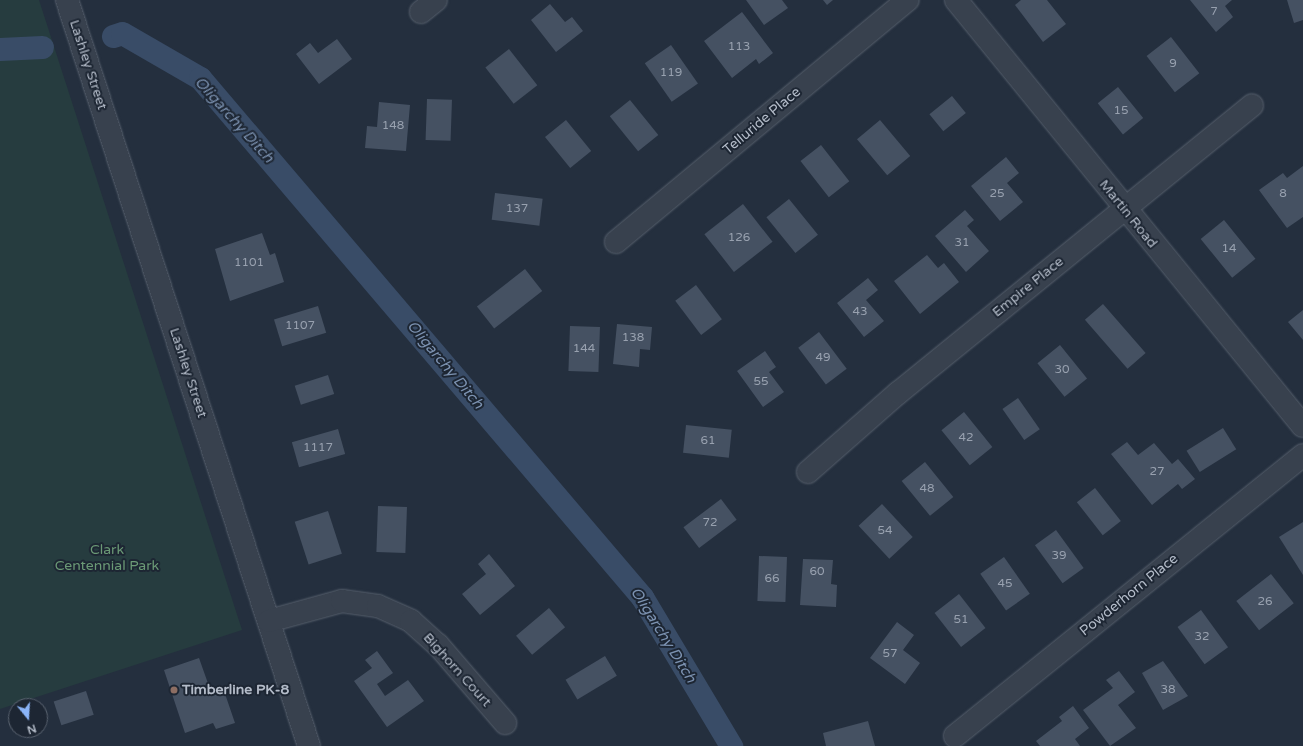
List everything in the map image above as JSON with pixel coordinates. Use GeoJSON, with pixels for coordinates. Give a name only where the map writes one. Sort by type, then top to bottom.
{"type":"FeatureCollection","features":[{"type":"Feature","properties":{"kind":"street","name":"Lashley Street"},"geometry":{"type":"LineString","coordinates":[[67,0],[309,746]]}},
{"type":"Feature","properties":{"kind":"street","name":"Telluride Place"},"geometry":{"type":"LineString","coordinates":[[616,242],[908,0]]}},
{"type":"Feature","properties":{"kind":"street","name":"Martin Road"},"geometry":{"type":"LineString","coordinates":[[956,0],[1123,210],[1303,426]]}},
{"type":"Feature","properties":{"kind":"street","name":"Empire Place"},"geometry":{"type":"LineString","coordinates":[[808,472],[898,394],[1252,105]]}},
{"type":"Feature","properties":{"kind":"street","name":"Powderhorn Place"},"geometry":{"type":"LineString","coordinates":[[954,736],[1303,455]]}},
{"type":"Feature","properties":{"kind":"street","name":"Bighorn Court"},"geometry":{"type":"LineString","coordinates":[[269,621],[342,601],[378,606],[411,621],[438,644],[505,723]]}},
{"type":"Feature","properties":{"kind":"green space","name":"Clark Centennial Park"},"geometry":{"type":"Polygon","coordinates":[[[0,0],[39,0],[242,630],[34,698],[8,698],[8,706],[0,709],[0,0]]]}},
{"type":"Feature","properties":{"kind":"building"},"geometry":{"type":"Polygon","coordinates":[[[746,0],[782,0],[788,8],[764,25],[746,0]]]}},
{"type":"Feature","properties":{"kind":"building"},"geometry":{"type":"Polygon","coordinates":[[[823,0],[833,0],[827,5],[823,0]]]}},
{"type":"Feature","properties":{"kind":"building"},"geometry":{"type":"Polygon","coordinates":[[[1021,0],[1047,0],[1066,24],[1043,42],[1015,5],[1021,0]]]}},
{"type":"Feature","properties":{"kind":"building"},"geometry":{"type":"Polygon","coordinates":[[[1190,0],[1232,0],[1225,6],[1233,17],[1216,32],[1190,0]]]}},
{"type":"Feature","properties":{"kind":"building"},"geometry":{"type":"Polygon","coordinates":[[[1287,0],[1303,0],[1303,20],[1294,23],[1287,0]]]}},
{"type":"Feature","properties":{"kind":"building"},"geometry":{"type":"Polygon","coordinates":[[[550,4],[565,22],[572,17],[583,31],[556,52],[531,20],[550,4]]]}},
{"type":"Feature","properties":{"kind":"building"},"geometry":{"type":"Polygon","coordinates":[[[742,12],[773,53],[759,64],[756,59],[732,78],[704,41],[742,12]]]}},
{"type":"Feature","properties":{"kind":"building"},"geometry":{"type":"Polygon","coordinates":[[[1171,37],[1199,73],[1175,92],[1147,56],[1171,37]]]}},
{"type":"Feature","properties":{"kind":"building"},"geometry":{"type":"Polygon","coordinates":[[[337,39],[352,59],[319,84],[296,54],[310,43],[318,53],[337,39]]]}},
{"type":"Feature","properties":{"kind":"building"},"geometry":{"type":"Polygon","coordinates":[[[671,45],[698,84],[672,102],[645,63],[671,45]]]}},
{"type":"Feature","properties":{"kind":"building"},"geometry":{"type":"Polygon","coordinates":[[[509,49],[537,85],[514,104],[485,67],[509,49]]]}},
{"type":"Feature","properties":{"kind":"building"},"geometry":{"type":"Polygon","coordinates":[[[1118,87],[1143,118],[1123,134],[1098,103],[1118,87]]]}},
{"type":"Feature","properties":{"kind":"building"},"geometry":{"type":"Polygon","coordinates":[[[952,96],[966,113],[943,131],[929,114],[952,96]]]}},
{"type":"Feature","properties":{"kind":"building"},"geometry":{"type":"Polygon","coordinates":[[[427,99],[452,100],[451,141],[426,140],[427,99]]]}},
{"type":"Feature","properties":{"kind":"building"},"geometry":{"type":"Polygon","coordinates":[[[630,100],[658,135],[638,151],[610,116],[630,100]]]}},
{"type":"Feature","properties":{"kind":"building"},"geometry":{"type":"Polygon","coordinates":[[[379,102],[410,105],[406,151],[365,148],[367,126],[377,127],[379,102]]]}},
{"type":"Feature","properties":{"kind":"building"},"geometry":{"type":"Polygon","coordinates":[[[566,120],[591,151],[570,168],[545,137],[566,120]]]}},
{"type":"Feature","properties":{"kind":"building"},"geometry":{"type":"Polygon","coordinates":[[[880,120],[910,156],[887,175],[857,139],[880,120]]]}},
{"type":"Feature","properties":{"kind":"building"},"geometry":{"type":"Polygon","coordinates":[[[821,145],[849,181],[829,197],[801,161],[821,145]]]}},
{"type":"Feature","properties":{"kind":"building"},"geometry":{"type":"Polygon","coordinates":[[[1006,157],[1019,173],[1007,183],[1023,202],[1000,221],[971,186],[1006,157]]]}},
{"type":"Feature","properties":{"kind":"building"},"geometry":{"type":"Polygon","coordinates":[[[1303,166],[1303,217],[1287,228],[1259,190],[1283,173],[1287,178],[1303,166]]]}},
{"type":"Feature","properties":{"kind":"building"},"geometry":{"type":"Polygon","coordinates":[[[495,193],[543,199],[539,226],[492,220],[495,193]]]}},
{"type":"Feature","properties":{"kind":"building"},"geometry":{"type":"Polygon","coordinates":[[[789,199],[818,235],[795,253],[766,217],[789,199]]]}},
{"type":"Feature","properties":{"kind":"building"},"geometry":{"type":"Polygon","coordinates":[[[743,204],[773,242],[734,272],[704,234],[743,204]]]}},
{"type":"Feature","properties":{"kind":"building"},"geometry":{"type":"Polygon","coordinates":[[[965,210],[974,220],[967,226],[989,251],[966,272],[935,236],[965,210]]]}},
{"type":"Feature","properties":{"kind":"building"},"geometry":{"type":"Polygon","coordinates":[[[1224,220],[1255,259],[1232,278],[1201,239],[1224,220]]]}},
{"type":"Feature","properties":{"kind":"building"},"geometry":{"type":"Polygon","coordinates":[[[262,233],[270,255],[275,253],[284,282],[230,301],[215,249],[262,233]]]}},
{"type":"Feature","properties":{"kind":"building"},"geometry":{"type":"Polygon","coordinates":[[[927,255],[938,268],[944,263],[959,282],[920,314],[894,281],[927,255]]]}},
{"type":"Feature","properties":{"kind":"building"},"geometry":{"type":"Polygon","coordinates":[[[525,269],[542,291],[494,329],[477,307],[525,269]]]}},
{"type":"Feature","properties":{"kind":"building"},"geometry":{"type":"Polygon","coordinates":[[[868,278],[878,290],[866,300],[884,321],[864,337],[837,303],[868,278]]]}},
{"type":"Feature","properties":{"kind":"building"},"geometry":{"type":"Polygon","coordinates":[[[696,285],[722,319],[701,335],[675,301],[696,285]]]}},
{"type":"Feature","properties":{"kind":"building"},"geometry":{"type":"Polygon","coordinates":[[[1103,304],[1146,353],[1128,369],[1085,320],[1103,304]]]}},
{"type":"Feature","properties":{"kind":"building"},"geometry":{"type":"Polygon","coordinates":[[[318,306],[326,333],[282,346],[274,319],[318,306]]]}},
{"type":"Feature","properties":{"kind":"building"},"geometry":{"type":"Polygon","coordinates":[[[1303,310],[1303,340],[1288,322],[1303,310]]]}},
{"type":"Feature","properties":{"kind":"building"},"geometry":{"type":"Polygon","coordinates":[[[617,324],[652,327],[650,350],[640,349],[639,367],[613,364],[617,324]]]}},
{"type":"Feature","properties":{"kind":"building"},"geometry":{"type":"Polygon","coordinates":[[[570,326],[600,327],[598,372],[568,371],[570,326]]]}},
{"type":"Feature","properties":{"kind":"building"},"geometry":{"type":"Polygon","coordinates":[[[819,332],[847,369],[826,384],[798,348],[819,332]]]}},
{"type":"Feature","properties":{"kind":"building"},"geometry":{"type":"Polygon","coordinates":[[[1060,345],[1087,378],[1065,397],[1037,363],[1060,345]]]}},
{"type":"Feature","properties":{"kind":"building"},"geometry":{"type":"Polygon","coordinates":[[[765,351],[776,367],[769,372],[784,392],[763,407],[737,371],[765,351]]]}},
{"type":"Feature","properties":{"kind":"building"},"geometry":{"type":"Polygon","coordinates":[[[328,375],[334,394],[301,405],[295,386],[328,375]]]}},
{"type":"Feature","properties":{"kind":"building"},"geometry":{"type":"Polygon","coordinates":[[[1018,398],[1040,429],[1024,440],[1002,409],[1018,398]]]}},
{"type":"Feature","properties":{"kind":"building"},"geometry":{"type":"Polygon","coordinates":[[[964,412],[992,447],[970,465],[941,430],[964,412]]]}},
{"type":"Feature","properties":{"kind":"building"},"geometry":{"type":"Polygon","coordinates":[[[686,425],[732,430],[729,458],[683,453],[686,425]]]}},
{"type":"Feature","properties":{"kind":"building"},"geometry":{"type":"Polygon","coordinates":[[[1223,428],[1236,449],[1200,472],[1187,451],[1223,428]]]}},
{"type":"Feature","properties":{"kind":"building"},"geometry":{"type":"Polygon","coordinates":[[[338,429],[345,454],[299,467],[292,442],[338,429]]]}},
{"type":"Feature","properties":{"kind":"building"},"geometry":{"type":"Polygon","coordinates":[[[1127,442],[1138,455],[1154,443],[1172,464],[1178,459],[1195,479],[1182,489],[1178,484],[1152,505],[1111,454],[1127,442]]]}},
{"type":"Feature","properties":{"kind":"building"},"geometry":{"type":"Polygon","coordinates":[[[925,462],[953,497],[930,516],[902,481],[925,462]]]}},
{"type":"Feature","properties":{"kind":"building"},"geometry":{"type":"Polygon","coordinates":[[[1095,488],[1121,521],[1103,535],[1077,502],[1095,488]]]}},
{"type":"Feature","properties":{"kind":"building"},"geometry":{"type":"Polygon","coordinates":[[[721,499],[737,520],[699,548],[683,527],[721,499]]]}},
{"type":"Feature","properties":{"kind":"building"},"geometry":{"type":"Polygon","coordinates":[[[882,504],[913,537],[889,559],[859,526],[882,504]]]}},
{"type":"Feature","properties":{"kind":"building"},"geometry":{"type":"Polygon","coordinates":[[[378,506],[407,507],[405,553],[376,552],[378,506]]]}},
{"type":"Feature","properties":{"kind":"building"},"geometry":{"type":"Polygon","coordinates":[[[328,511],[342,554],[309,565],[295,522],[328,511]]]}},
{"type":"Feature","properties":{"kind":"building"},"geometry":{"type":"Polygon","coordinates":[[[1303,522],[1303,575],[1279,537],[1303,522]]]}},
{"type":"Feature","properties":{"kind":"building"},"geometry":{"type":"Polygon","coordinates":[[[1056,530],[1084,568],[1063,583],[1035,545],[1056,530]]]}},
{"type":"Feature","properties":{"kind":"building"},"geometry":{"type":"Polygon","coordinates":[[[489,554],[515,586],[480,615],[462,594],[486,574],[478,564],[489,554]]]}},
{"type":"Feature","properties":{"kind":"building"},"geometry":{"type":"Polygon","coordinates":[[[759,556],[787,557],[785,602],[757,601],[759,556]]]}},
{"type":"Feature","properties":{"kind":"building"},"geometry":{"type":"Polygon","coordinates":[[[1004,557],[1030,594],[1006,610],[980,574],[1004,557]]]}},
{"type":"Feature","properties":{"kind":"building"},"geometry":{"type":"Polygon","coordinates":[[[803,559],[833,560],[831,584],[837,585],[836,607],[800,605],[803,559]]]}},
{"type":"Feature","properties":{"kind":"building"},"geometry":{"type":"Polygon","coordinates":[[[1271,574],[1294,603],[1259,630],[1236,601],[1271,574]]]}},
{"type":"Feature","properties":{"kind":"building"},"geometry":{"type":"Polygon","coordinates":[[[959,594],[985,628],[961,647],[935,613],[959,594]]]}},
{"type":"Feature","properties":{"kind":"building"},"geometry":{"type":"Polygon","coordinates":[[[549,608],[565,627],[532,655],[516,636],[549,608]]]}},
{"type":"Feature","properties":{"kind":"building"},"geometry":{"type":"Polygon","coordinates":[[[1201,610],[1228,647],[1205,664],[1178,627],[1201,610]]]}},
{"type":"Feature","properties":{"kind":"building"},"geometry":{"type":"Polygon","coordinates":[[[897,622],[914,635],[903,650],[920,663],[905,684],[870,658],[897,622]]]}},
{"type":"Feature","properties":{"kind":"building"},"geometry":{"type":"Polygon","coordinates":[[[377,651],[393,673],[377,684],[385,696],[408,680],[424,701],[387,727],[354,681],[372,668],[365,660],[377,651]]]}},
{"type":"Feature","properties":{"kind":"building"},"geometry":{"type":"Polygon","coordinates":[[[605,656],[617,676],[577,699],[566,680],[605,656]]]}},
{"type":"Feature","properties":{"kind":"building"},"geometry":{"type":"Polygon","coordinates":[[[199,658],[210,689],[222,685],[235,723],[216,729],[213,723],[185,733],[164,670],[199,658]]]}},
{"type":"Feature","properties":{"kind":"building"},"geometry":{"type":"Polygon","coordinates":[[[1163,661],[1188,696],[1163,710],[1142,673],[1163,661]]]}},
{"type":"Feature","properties":{"kind":"building"},"geometry":{"type":"Polygon","coordinates":[[[1119,671],[1135,692],[1118,705],[1136,728],[1110,746],[1083,710],[1113,688],[1106,680],[1119,671]]]}},
{"type":"Feature","properties":{"kind":"building"},"geometry":{"type":"Polygon","coordinates":[[[86,691],[94,715],[61,725],[54,702],[86,691]]]}},
{"type":"Feature","properties":{"kind":"building"},"geometry":{"type":"Polygon","coordinates":[[[1073,706],[1089,728],[1075,739],[1080,746],[1040,746],[1036,741],[1062,721],[1059,717],[1073,706]]]}},
{"type":"Feature","properties":{"kind":"building"},"geometry":{"type":"Polygon","coordinates":[[[868,721],[875,746],[826,746],[823,733],[868,721]]]}},
{"type":"Feature","properties":{"kind":"waterway","name":"Oligarchy Ditch"},"geometry":{"type":"LineString","coordinates":[[113,36],[122,33],[200,78],[642,597],[731,746]]}},
{"type":"Feature","properties":{"kind":"waterway","name":"Oligarchy Ditch"},"geometry":{"type":"LineString","coordinates":[[0,49],[42,47]]}},
{"type":"Feature","properties":{"kind":"place","name":"Timberline PK-8"},"geometry":{"type":"Point","coordinates":[174,690]}}]}
